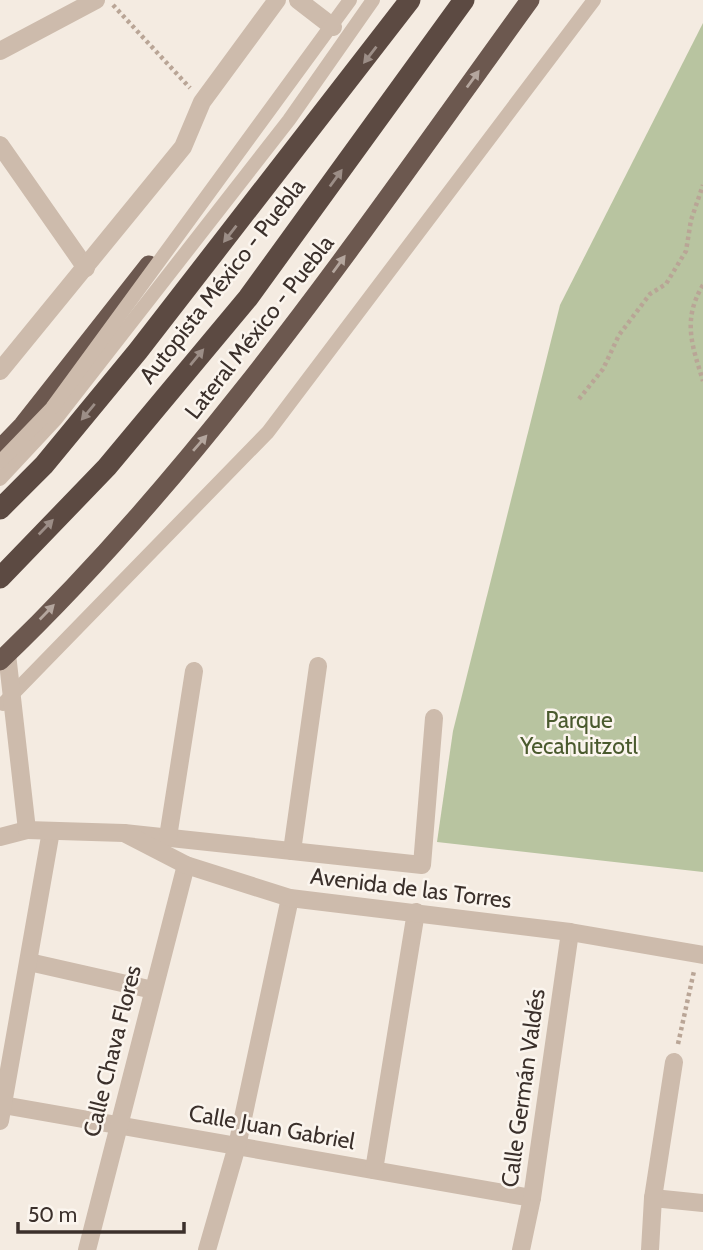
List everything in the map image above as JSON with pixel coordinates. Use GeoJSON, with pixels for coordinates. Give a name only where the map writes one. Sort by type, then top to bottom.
{"type":"FeatureCollection","features":[{"type":"Feature","properties":{"kind":"highway"},"geometry":{"type":"LineString","coordinates":[[0,449],[23,425],[351,0]]}},
{"type":"Feature","properties":{"kind":"highway","name":"Autopista México - Puebla"},"geometry":{"type":"LineString","coordinates":[[0,509],[44,465],[138,351],[410,0]]}},
{"type":"Feature","properties":{"kind":"highway","name":"Autopista México - Puebla"},"geometry":{"type":"LineString","coordinates":[[0,578],[107,467],[248,298],[464,0]]}},
{"type":"Feature","properties":{"kind":"highway","name":"Lateral México - Puebla"},"geometry":{"type":"LineString","coordinates":[[4,658],[146,506],[282,342],[530,0]]}},
{"type":"Feature","properties":{"kind":"street"},"geometry":{"type":"LineString","coordinates":[[1,49],[96,0]]}},
{"type":"Feature","properties":{"kind":"street"},"geometry":{"type":"LineString","coordinates":[[3,361],[86,268],[183,147],[202,102],[276,0]]}},
{"type":"Feature","properties":{"kind":"street"},"geometry":{"type":"LineString","coordinates":[[298,0],[332,27]]}},
{"type":"Feature","properties":{"kind":"street"},"geometry":{"type":"LineString","coordinates":[[0,145],[86,268]]}},
{"type":"Feature","properties":{"kind":"street"},"geometry":{"type":"LineString","coordinates":[[4,658],[5,700],[16,726],[27,830]]}},
{"type":"Feature","properties":{"kind":"street"},"geometry":{"type":"LineString","coordinates":[[292,851],[318,666]]}},
{"type":"Feature","properties":{"kind":"street"},"geometry":{"type":"LineString","coordinates":[[168,837],[194,671]]}},
{"type":"Feature","properties":{"kind":"street","name":"Avenida de las Torres"},"geometry":{"type":"LineString","coordinates":[[0,838],[27,830],[124,833],[422,865],[434,718]]}},
{"type":"Feature","properties":{"kind":"street"},"geometry":{"type":"LineString","coordinates":[[2,1113],[7,1043],[29,962],[51,831]]}},
{"type":"Feature","properties":{"kind":"street","name":"Avenida de las Torres"},"geometry":{"type":"LineString","coordinates":[[124,833],[186,866],[290,898],[570,932],[700,954]]}},
{"type":"Feature","properties":{"kind":"street","name":"Calle Chava Flores"},"geometry":{"type":"LineString","coordinates":[[87,1250],[186,866]]}},
{"type":"Feature","properties":{"kind":"street"},"geometry":{"type":"LineString","coordinates":[[207,1250],[237,1146],[290,898]]}},
{"type":"Feature","properties":{"kind":"street"},"geometry":{"type":"LineString","coordinates":[[374,1170],[416,912]]}},
{"type":"Feature","properties":{"kind":"street","name":"Calle Germán Valdés"},"geometry":{"type":"LineString","coordinates":[[521,1250],[532,1198],[570,932]]}},
{"type":"Feature","properties":{"kind":"street"},"geometry":{"type":"LineString","coordinates":[[29,962],[153,990]]}},
{"type":"Feature","properties":{"kind":"street"},"geometry":{"type":"LineString","coordinates":[[650,1250],[653,1198],[674,1062]]}},
{"type":"Feature","properties":{"kind":"street","name":"Calle Juan Gabriel"},"geometry":{"type":"LineString","coordinates":[[2,1113],[118,1125],[532,1198]]}},
{"type":"Feature","properties":{"kind":"street"},"geometry":{"type":"LineString","coordinates":[[653,1198],[703,1203]]}},
{"type":"Feature","properties":{"kind":"lane"},"geometry":{"type":"LineString","coordinates":[[0,462],[52,408],[351,0]]}},
{"type":"Feature","properties":{"kind":"lane"},"geometry":{"type":"LineString","coordinates":[[0,479],[65,409],[289,120],[373,0]]}},
{"type":"Feature","properties":{"kind":"lane"},"geometry":{"type":"LineString","coordinates":[[5,700],[268,432],[594,0]]}},
{"type":"Feature","properties":{"kind":"path"},"geometry":{"type":"LineString","coordinates":[[108,0],[202,102]]}},
{"type":"Feature","properties":{"kind":"path"},"geometry":{"type":"LineString","coordinates":[[579,398],[603,369],[619,335],[650,294],[666,284],[686,251],[691,220],[703,185]]}},
{"type":"Feature","properties":{"kind":"path"},"geometry":{"type":"LineString","coordinates":[[703,285],[690,316],[692,344],[703,381]]}},
{"type":"Feature","properties":{"kind":"path"},"geometry":{"type":"LineString","coordinates":[[674,1062],[700,954]]}},
{"type":"Feature","properties":{"kind":"green space","name":"Parque Yecahuitzotl"},"geometry":{"type":"Polygon","coordinates":[[[703,23],[703,872],[437,842],[453,731],[560,305],[703,23]]]}}]}
